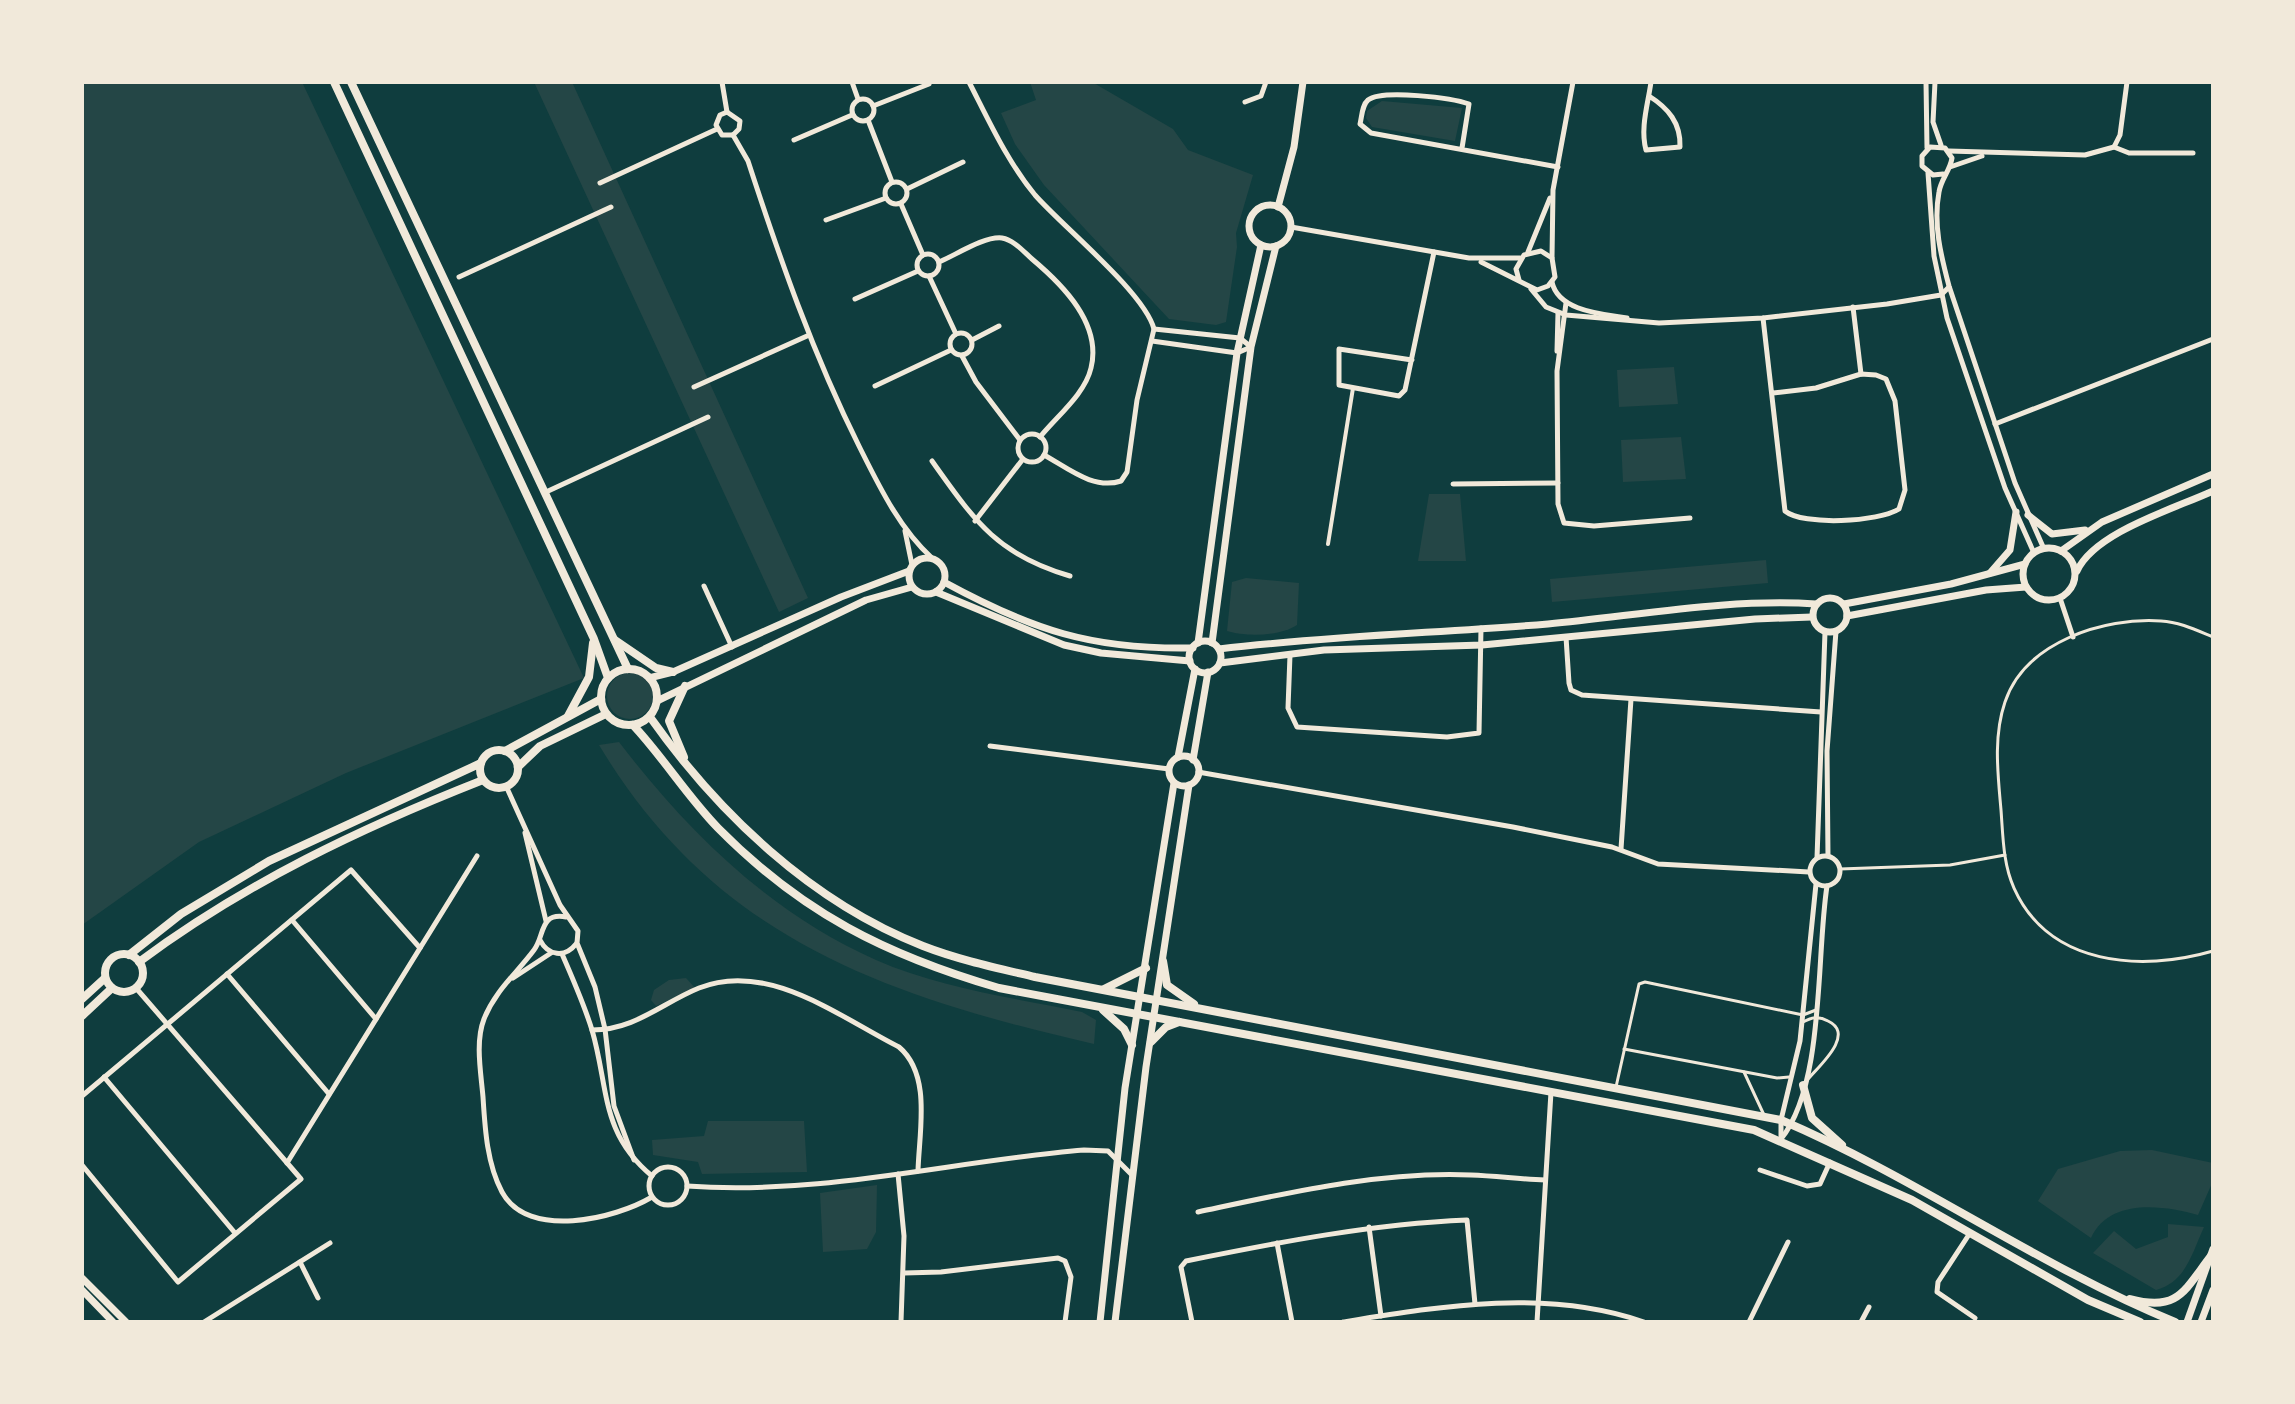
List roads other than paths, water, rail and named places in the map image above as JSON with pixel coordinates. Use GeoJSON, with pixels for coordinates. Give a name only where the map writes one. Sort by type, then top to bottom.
{"type":"FeatureCollection","features":[{"type":"Feature","properties":{"kind":"main road"},"geometry":{"type":"LineString","coordinates":[[334,82],[594,639],[608,678],[601,699],[606,714],[618,723],[633,725],[650,717],[657,701],[649,678],[628,669],[351,82]]}},
{"type":"Feature","properties":{"kind":"main road"},"geometry":{"type":"LineString","coordinates":[[565,719],[589,677],[594,639]]}},
{"type":"Feature","properties":{"kind":"main road"},"geometry":{"type":"LineString","coordinates":[[614,639],[656,668],[673,672]]}},
{"type":"Feature","properties":{"kind":"main road"},"geometry":{"type":"LineString","coordinates":[[608,678],[628,669]]}},
{"type":"Feature","properties":{"kind":"main road"},"geometry":{"type":"LineString","coordinates":[[685,686],[669,721],[688,765]]}},
{"type":"Feature","properties":{"kind":"main road"},"geometry":{"type":"LineString","coordinates":[[82,999],[105,978],[111,959],[129,955],[181,914],[269,861],[481,763],[488,754],[505,751],[601,699]]}},
{"type":"Feature","properties":{"kind":"main road"},"geometry":{"type":"LineString","coordinates":[[481,763],[483,780],[491,786],[506,786],[515,778],[518,767],[540,746],[606,714]]}},
{"type":"Feature","properties":{"kind":"main road"},"geometry":{"type":"LineString","coordinates":[[650,717],[688,765],[753,836],[813,885],[863,917],[922,945],[969,961],[1104,989],[1781,1120],[1855,1156],[2108,1293],[2175,1322]]}},
{"type":"Feature","properties":{"kind":"main road"},"geometry":{"type":"LineString","coordinates":[[633,725],[717,826],[785,887],[833,922],[940,971],[999,988],[1716,1120],[1781,1139],[1972,1231],[2088,1300],[2137,1321]]}},
{"type":"Feature","properties":{"kind":"main road"},"geometry":{"type":"LineString","coordinates":[[505,751],[518,767]]}},
{"type":"Feature","properties":{"kind":"main road"},"geometry":{"type":"LineString","coordinates":[[139,962],[208,912],[275,872],[483,780]]}},
{"type":"Feature","properties":{"kind":"main road"},"geometry":{"type":"LineString","coordinates":[[105,978],[112,988],[124,992],[136,988],[142,979],[139,962],[129,955]]}},
{"type":"Feature","properties":{"kind":"main road"},"geometry":{"type":"LineString","coordinates":[[1163,961],[1167,985],[1202,1008]]}},
{"type":"Feature","properties":{"kind":"main road"},"geometry":{"type":"LineString","coordinates":[[1104,989],[1146,968]]}},
{"type":"Feature","properties":{"kind":"main road"},"geometry":{"type":"LineString","coordinates":[[82,1016],[112,988]]}},
{"type":"Feature","properties":{"kind":"main road"},"geometry":{"type":"LineString","coordinates":[[1099,1007],[1124,1029],[1132,1045]]}},
{"type":"Feature","properties":{"kind":"main road"},"geometry":{"type":"LineString","coordinates":[[1151,1042],[1166,1027],[1180,1022]]}},
{"type":"Feature","properties":{"kind":"main road"},"geometry":{"type":"LineString","coordinates":[[1803,1085],[1812,1118],[1855,1156]]}},
{"type":"Feature","properties":{"kind":"main road"},"geometry":{"type":"LineString","coordinates":[[2108,1293],[2151,1305],[2171,1301],[2180,1296],[2212,1253]]}},
{"type":"Feature","properties":{"kind":"street"},"geometry":{"type":"LineString","coordinates":[[722,82],[727,112]]}},
{"type":"Feature","properties":{"kind":"street"},"geometry":{"type":"LineString","coordinates":[[852,82],[858,99]]}},
{"type":"Feature","properties":{"kind":"street"},"geometry":{"type":"LineString","coordinates":[[969,82],[999,141],[1025,182],[1142,305],[1154,329],[1137,400],[1127,472],[1121,481],[1108,485],[1096,483],[1044,455]]}},
{"type":"Feature","properties":{"kind":"street"},"geometry":{"type":"LineString","coordinates":[[1245,102],[1261,96],[1266,82]]}},
{"type":"Feature","properties":{"kind":"street"},"geometry":{"type":"LineString","coordinates":[[1278,207],[1294,147],[1303,82]]}},
{"type":"Feature","properties":{"kind":"street"},"geometry":{"type":"LineString","coordinates":[[1519,280],[1516,269],[1520,258],[1528,252],[1553,190],[1573,82]]}},
{"type":"Feature","properties":{"kind":"street"},"geometry":{"type":"LineString","coordinates":[[1649,96],[1667,107],[1681,134],[1680,147],[1646,150],[1644,140],[1649,96],[1651,82]]}},
{"type":"Feature","properties":{"kind":"street"},"geometry":{"type":"LineString","coordinates":[[1926,82],[1927,148],[1921,161],[1928,173],[1929,222],[1941,295],[2016,512],[2034,553]]}},
{"type":"Feature","properties":{"kind":"street"},"geometry":{"type":"LineString","coordinates":[[1935,82],[1933,122],[1941,146]]}},
{"type":"Feature","properties":{"kind":"street"},"geometry":{"type":"LineString","coordinates":[[2114,147],[2120,135],[2127,82]]}},
{"type":"Feature","properties":{"kind":"street"},"geometry":{"type":"LineString","coordinates":[[873,106],[929,84]]}},
{"type":"Feature","properties":{"kind":"street"},"geometry":{"type":"LineString","coordinates":[[1462,148],[1469,104],[1452,98],[1382,96],[1370,98],[1365,104],[1360,124],[1371,133],[1558,167]]}},
{"type":"Feature","properties":{"kind":"street"},"geometry":{"type":"LineString","coordinates":[[858,99],[866,99],[873,106],[873,116],[868,120],[861,121],[852,115],[853,104],[858,99]]}},
{"type":"Feature","properties":{"kind":"street"},"geometry":{"type":"LineString","coordinates":[[727,112],[735,114],[740,121],[739,129],[733,135],[722,135],[717,129],[717,118],[727,112]]}},
{"type":"Feature","properties":{"kind":"street"},"geometry":{"type":"LineString","coordinates":[[794,140],[852,115]]}},
{"type":"Feature","properties":{"kind":"street"},"geometry":{"type":"LineString","coordinates":[[868,120],[892,183]]}},
{"type":"Feature","properties":{"kind":"street"},"geometry":{"type":"LineString","coordinates":[[600,183],[717,129]]}},
{"type":"Feature","properties":{"kind":"street"},"geometry":{"type":"LineString","coordinates":[[733,135],[748,161],[807,336],[874,476],[902,523],[932,558],[942,565],[944,582],[936,592]]}},
{"type":"Feature","properties":{"kind":"street"},"geometry":{"type":"LineString","coordinates":[[1927,148],[1941,146],[1948,150],[1987,154],[2085,155],[2114,147],[2129,153],[2193,153]]}},
{"type":"Feature","properties":{"kind":"street"},"geometry":{"type":"LineString","coordinates":[[1948,150],[1950,167]]}},
{"type":"Feature","properties":{"kind":"street"},"geometry":{"type":"LineString","coordinates":[[1987,154],[1950,167],[1943,174],[1937,222],[1949,286],[1995,424],[2028,515],[2044,549]]}},
{"type":"Feature","properties":{"kind":"street"},"geometry":{"type":"LineString","coordinates":[[907,189],[963,162]]}},
{"type":"Feature","properties":{"kind":"street"},"geometry":{"type":"LineString","coordinates":[[1928,173],[1943,174]]}},
{"type":"Feature","properties":{"kind":"street"},"geometry":{"type":"LineString","coordinates":[[892,183],[903,184],[907,189],[906,199],[901,204],[891,204],[886,198],[885,191],[892,183]]}},
{"type":"Feature","properties":{"kind":"street"},"geometry":{"type":"LineString","coordinates":[[1531,289],[1543,289],[1552,282],[1556,270],[1552,258],[1553,190]]}},
{"type":"Feature","properties":{"kind":"street"},"geometry":{"type":"LineString","coordinates":[[826,220],[886,198]]}},
{"type":"Feature","properties":{"kind":"street"},"geometry":{"type":"LineString","coordinates":[[901,204],[923,255]]}},
{"type":"Feature","properties":{"kind":"street"},"geometry":{"type":"LineString","coordinates":[[459,277],[611,207]]}},
{"type":"Feature","properties":{"kind":"street"},"geometry":{"type":"LineString","coordinates":[[1278,207],[1287,215],[1291,227],[1286,239],[1276,246],[1261,245],[1249,231],[1251,218],[1259,208],[1278,207]]}},
{"type":"Feature","properties":{"kind":"street"},"geometry":{"type":"LineString","coordinates":[[1291,227],[1469,258],[1520,258]]}},
{"type":"Feature","properties":{"kind":"street"},"geometry":{"type":"LineString","coordinates":[[939,262],[994,238],[1005,238],[1053,276],[1080,311],[1094,350],[1091,370],[1082,388],[1040,437]]}},
{"type":"Feature","properties":{"kind":"street"},"geometry":{"type":"LineString","coordinates":[[1169,769],[1178,757],[1237,353],[1261,245]]}},
{"type":"Feature","properties":{"kind":"street"},"geometry":{"type":"LineString","coordinates":[[1220,663],[1216,646],[1251,347],[1276,246]]}},
{"type":"Feature","properties":{"kind":"street"},"geometry":{"type":"LineString","coordinates":[[1528,252],[1541,251],[1552,258]]}},
{"type":"Feature","properties":{"kind":"street"},"geometry":{"type":"LineString","coordinates":[[1412,360],[1339,349],[1339,385],[1399,396],[1405,390],[1412,360],[1434,252]]}},
{"type":"Feature","properties":{"kind":"street"},"geometry":{"type":"LineString","coordinates":[[918,271],[916,263],[923,255],[933,255],[939,262],[938,270],[929,276]]}},
{"type":"Feature","properties":{"kind":"street"},"geometry":{"type":"LineString","coordinates":[[1469,258],[1519,280],[1546,307],[1558,313],[1659,323],[1763,318],[1853,307],[1941,295],[1949,286]]}},
{"type":"Feature","properties":{"kind":"street"},"geometry":{"type":"LineString","coordinates":[[855,299],[918,271],[929,276],[956,334]]}},
{"type":"Feature","properties":{"kind":"street"},"geometry":{"type":"LineString","coordinates":[[1552,282],[1556,295],[1566,303],[1659,323]]}},
{"type":"Feature","properties":{"kind":"street"},"geometry":{"type":"LineString","coordinates":[[1558,360],[1566,303]]}},
{"type":"Feature","properties":{"kind":"street"},"geometry":{"type":"LineString","coordinates":[[1853,307],[1861,374]]}},
{"type":"Feature","properties":{"kind":"street"},"geometry":{"type":"LineString","coordinates":[[1558,313],[1558,483],[1564,523],[1576,527],[1690,518]]}},
{"type":"Feature","properties":{"kind":"street"},"geometry":{"type":"LineString","coordinates":[[1763,318],[1785,511],[1794,518],[1810,521],[1883,516],[1899,509],[1904,502],[1895,401],[1886,379],[1861,374],[1816,388],[1773,393]]}},
{"type":"Feature","properties":{"kind":"street"},"geometry":{"type":"LineString","coordinates":[[972,340],[999,326]]}},
{"type":"Feature","properties":{"kind":"street"},"geometry":{"type":"LineString","coordinates":[[1154,329],[1240,338],[1251,347]]}},
{"type":"Feature","properties":{"kind":"street"},"geometry":{"type":"LineString","coordinates":[[951,350],[951,339],[956,334],[965,334],[972,340]]}},
{"type":"Feature","properties":{"kind":"street"},"geometry":{"type":"LineString","coordinates":[[694,387],[807,336]]}},
{"type":"Feature","properties":{"kind":"street"},"geometry":{"type":"LineString","coordinates":[[1995,424],[2213,339]]}},
{"type":"Feature","properties":{"kind":"street"},"geometry":{"type":"LineString","coordinates":[[962,356],[971,350],[972,340]]}},
{"type":"Feature","properties":{"kind":"street"},"geometry":{"type":"LineString","coordinates":[[1152,341],[1237,353],[1251,347]]}},
{"type":"Feature","properties":{"kind":"street"},"geometry":{"type":"LineString","coordinates":[[951,350],[962,356],[976,382],[1020,440],[1019,452],[1023,459],[1032,462],[1044,455],[1046,447],[1040,437],[1032,434],[1020,440]]}},
{"type":"Feature","properties":{"kind":"street"},"geometry":{"type":"LineString","coordinates":[[875,386],[951,350]]}},
{"type":"Feature","properties":{"kind":"street"},"geometry":{"type":"LineString","coordinates":[[1328,544],[1353,388]]}},
{"type":"Feature","properties":{"kind":"street"},"geometry":{"type":"LineString","coordinates":[[545,493],[708,417]]}},
{"type":"Feature","properties":{"kind":"street"},"geometry":{"type":"LineString","coordinates":[[974,521],[1023,459]]}},
{"type":"Feature","properties":{"kind":"street"},"geometry":{"type":"LineString","coordinates":[[932,461],[974,521],[1019,557],[1070,576]]}},
{"type":"Feature","properties":{"kind":"street"},"geometry":{"type":"LineString","coordinates":[[2028,515],[2052,534],[2078,534],[2213,474]]}},
{"type":"Feature","properties":{"kind":"street"},"geometry":{"type":"LineString","coordinates":[[1453,484],[1558,483]]}},
{"type":"Feature","properties":{"kind":"street"},"geometry":{"type":"LineString","coordinates":[[1828,856],[1827,751],[1836,631],[1847,616],[1986,590],[2026,587],[2045,600],[2060,598],[2072,588],[2081,561],[2103,542],[2213,491]]}},
{"type":"Feature","properties":{"kind":"street"},"geometry":{"type":"LineString","coordinates":[[1988,575],[2010,550],[2017,526],[2016,512]]}},
{"type":"Feature","properties":{"kind":"street"},"geometry":{"type":"LineString","coordinates":[[2061,551],[2102,522]]}},
{"type":"Feature","properties":{"kind":"street"},"geometry":{"type":"LineString","coordinates":[[902,523],[912,587],[920,593],[936,592],[1043,638],[1084,651],[1192,665],[1208,672]]}},
{"type":"Feature","properties":{"kind":"street"},"geometry":{"type":"LineString","coordinates":[[944,582],[1026,622],[1075,639],[1116,647],[1216,646],[1340,635],[1481,628],[1762,604],[1816,604],[1830,598],[1844,604],[1988,575],[2025,564],[2034,553],[2044,549],[2061,551],[2072,560],[2076,573]]}},
{"type":"Feature","properties":{"kind":"street"},"geometry":{"type":"LineString","coordinates":[[649,678],[673,672],[732,648],[910,568],[921,558],[932,558]]}},
{"type":"Feature","properties":{"kind":"street"},"geometry":{"type":"LineString","coordinates":[[2025,564],[2026,587]]}},
{"type":"Feature","properties":{"kind":"street"},"geometry":{"type":"LineString","coordinates":[[704,586],[732,648]]}},
{"type":"Feature","properties":{"kind":"street"},"geometry":{"type":"LineString","coordinates":[[657,701],[866,600],[912,587]]}},
{"type":"Feature","properties":{"kind":"street"},"geometry":{"type":"LineString","coordinates":[[2060,598],[2073,637]]}},
{"type":"Feature","properties":{"kind":"street"},"geometry":{"type":"LineString","coordinates":[[1812,617],[1816,604]]}},
{"type":"Feature","properties":{"kind":"street"},"geometry":{"type":"LineString","coordinates":[[1844,604],[1847,616]]}},
{"type":"Feature","properties":{"kind":"street"},"geometry":{"type":"LineString","coordinates":[[1809,872],[1817,858],[1825,632],[1812,617]]}},
{"type":"Feature","properties":{"kind":"street"},"geometry":{"type":"LineString","coordinates":[[1198,772],[1193,760],[1208,672],[1220,663],[1290,655],[1482,645],[1755,619],[1812,617]]}},
{"type":"Feature","properties":{"kind":"street"},"geometry":{"type":"LineString","coordinates":[[1290,655],[1288,708],[1297,727],[1447,737],[1479,733],[1481,628]]}},
{"type":"Feature","properties":{"kind":"street"},"geometry":{"type":"LineString","coordinates":[[1825,632],[1836,631]]}},
{"type":"Feature","properties":{"kind":"street"},"geometry":{"type":"LineString","coordinates":[[1566,637],[1569,683],[1571,690],[1582,695],[1821,712]]}},
{"type":"Feature","properties":{"kind":"street"},"geometry":{"type":"LineString","coordinates":[[1621,849],[1631,699]]}},
{"type":"Feature","properties":{"kind":"street"},"geometry":{"type":"LineString","coordinates":[[990,746],[1169,769]]}},
{"type":"Feature","properties":{"kind":"street"},"geometry":{"type":"LineString","coordinates":[[1178,757],[1193,760]]}},
{"type":"Feature","properties":{"kind":"street"},"geometry":{"type":"LineString","coordinates":[[1100,1322],[1132,1045],[1174,783],[1169,769]]}},
{"type":"Feature","properties":{"kind":"street"},"geometry":{"type":"LineString","coordinates":[[1115,1322],[1132,1175],[1189,785],[1198,772]]}},
{"type":"Feature","properties":{"kind":"street"},"geometry":{"type":"LineString","coordinates":[[1198,772],[1513,827],[1621,849],[1658,864],[1809,872]]}},
{"type":"Feature","properties":{"kind":"street"},"geometry":{"type":"LineString","coordinates":[[1174,783],[1189,785]]}},
{"type":"Feature","properties":{"kind":"street"},"geometry":{"type":"LineString","coordinates":[[506,786],[566,917],[576,925],[577,943],[595,987],[605,1029],[611,1093],[634,1160]]}},
{"type":"Feature","properties":{"kind":"street"},"geometry":{"type":"LineString","coordinates":[[524,825],[546,921]]}},
{"type":"Feature","properties":{"kind":"street"},"geometry":{"type":"LineString","coordinates":[[287,1163],[477,856]]}},
{"type":"Feature","properties":{"kind":"street"},"geometry":{"type":"LineString","coordinates":[[1816,884],[1827,886],[1836,882],[1840,869],[1836,860],[1828,856],[1817,858]]}},
{"type":"Feature","properties":{"kind":"street"},"geometry":{"type":"LineString","coordinates":[[82,1096],[351,870],[420,948]]}},
{"type":"Feature","properties":{"kind":"street"},"geometry":{"type":"LineString","coordinates":[[1781,1139],[1781,1120],[1803,1015],[1816,884],[1809,872]]}},
{"type":"Feature","properties":{"kind":"street"},"geometry":{"type":"LineString","coordinates":[[1781,1139],[1793,1125],[1816,1017],[1827,886]]}},
{"type":"Feature","properties":{"kind":"street"},"geometry":{"type":"LineString","coordinates":[[566,917],[546,921],[540,929],[540,940],[502,985],[483,1021],[480,1040],[489,1157],[502,1192],[522,1213],[572,1221],[628,1209],[652,1197]]}},
{"type":"Feature","properties":{"kind":"street"},"geometry":{"type":"LineString","coordinates":[[292,920],[376,1019]]}},
{"type":"Feature","properties":{"kind":"street"},"geometry":{"type":"LineString","coordinates":[[540,940],[551,953]]}},
{"type":"Feature","properties":{"kind":"street"},"geometry":{"type":"LineString","coordinates":[[502,985],[551,953],[562,954],[577,943]]}},
{"type":"Feature","properties":{"kind":"street"},"geometry":{"type":"LineString","coordinates":[[562,954],[592,1030],[612,1124],[634,1160],[652,1176]]}},
{"type":"Feature","properties":{"kind":"street"},"geometry":{"type":"LineString","coordinates":[[227,974],[329,1094]]}},
{"type":"Feature","properties":{"kind":"street"},"geometry":{"type":"LineString","coordinates":[[592,1030],[648,1016],[711,984],[752,981],[799,996],[899,1047],[912,1060],[920,1099],[918,1171]]}},
{"type":"Feature","properties":{"kind":"street"},"geometry":{"type":"LineString","coordinates":[[82,1165],[178,1282],[301,1179],[136,988]]}},
{"type":"Feature","properties":{"kind":"street"},"geometry":{"type":"LineString","coordinates":[[104,1077],[235,1233]]}},
{"type":"Feature","properties":{"kind":"street"},"geometry":{"type":"LineString","coordinates":[[1537,1322],[1551,1091]]}},
{"type":"Feature","properties":{"kind":"street"},"geometry":{"type":"LineString","coordinates":[[687,1186],[781,1186],[1084,1150],[1108,1151],[1132,1175]]}},
{"type":"Feature","properties":{"kind":"street"},"geometry":{"type":"LineString","coordinates":[[1760,1170],[1807,1186],[1820,1184],[1830,1162]]}},
{"type":"Feature","properties":{"kind":"street"},"geometry":{"type":"LineString","coordinates":[[662,1168],[674,1168],[684,1175],[687,1186],[684,1197],[675,1204],[665,1205],[652,1197],[649,1184],[652,1176],[662,1168]]}},
{"type":"Feature","properties":{"kind":"street"},"geometry":{"type":"LineString","coordinates":[[898,1174],[904,1273],[901,1322]]}},
{"type":"Feature","properties":{"kind":"street"},"geometry":{"type":"LineString","coordinates":[[1198,1212],[1314,1188],[1400,1178],[1470,1175],[1545,1180]]}},
{"type":"Feature","properties":{"kind":"street"},"geometry":{"type":"LineString","coordinates":[[1192,1322],[1181,1267],[1186,1261],[1369,1227],[1467,1220],[1475,1304]]}},
{"type":"Feature","properties":{"kind":"street"},"geometry":{"type":"LineString","coordinates":[[1369,1227],[1381,1316]]}},
{"type":"Feature","properties":{"kind":"street"},"geometry":{"type":"LineString","coordinates":[[1972,1231],[1938,1282],[1937,1292],[1975,1318]]}},
{"type":"Feature","properties":{"kind":"street"},"geometry":{"type":"LineString","coordinates":[[1749,1322],[1788,1242]]}},
{"type":"Feature","properties":{"kind":"street"},"geometry":{"type":"LineString","coordinates":[[204,1322],[330,1243]]}},
{"type":"Feature","properties":{"kind":"street"},"geometry":{"type":"LineString","coordinates":[[1277,1243],[1292,1322]]}},
{"type":"Feature","properties":{"kind":"street"},"geometry":{"type":"LineString","coordinates":[[2187,1322],[2212,1253]]}},
{"type":"Feature","properties":{"kind":"street"},"geometry":{"type":"LineString","coordinates":[[904,1273],[941,1272],[1058,1258],[1065,1261],[1071,1277],[1065,1322]]}},
{"type":"Feature","properties":{"kind":"street"},"geometry":{"type":"LineString","coordinates":[[300,1262],[318,1298]]}},
{"type":"Feature","properties":{"kind":"street"},"geometry":{"type":"LineString","coordinates":[[82,1278],[126,1322]]}},
{"type":"Feature","properties":{"kind":"street"},"geometry":{"type":"LineString","coordinates":[[82,1290],[113,1322]]}},
{"type":"Feature","properties":{"kind":"street"},"geometry":{"type":"LineString","coordinates":[[2201,1322],[2213,1290]]}},
{"type":"Feature","properties":{"kind":"street"},"geometry":{"type":"LineString","coordinates":[[1343,1322],[1475,1304],[1538,1303],[1591,1309],[1644,1322]]}},
{"type":"Feature","properties":{"kind":"street"},"geometry":{"type":"LineString","coordinates":[[1861,1322],[1869,1307]]}},
{"type":"Feature","properties":{"kind":"lane"},"geometry":{"type":"LineString","coordinates":[[2213,637],[2163,621],[2106,625],[2045,651],[2019,676],[2005,701],[1996,751],[2005,855],[2013,886],[2026,910],[2046,933],[2071,946],[2116,962],[2151,964],[2213,951]]}},
{"type":"Feature","properties":{"kind":"lane"},"geometry":{"type":"LineString","coordinates":[[1840,869],[1950,865],[2005,855]]}},
{"type":"Feature","properties":{"kind":"lane"},"geometry":{"type":"LineString","coordinates":[[1616,1087],[1635,989],[1645,982],[1803,1015],[1816,1009]]}},
{"type":"Feature","properties":{"kind":"lane"},"geometry":{"type":"LineString","coordinates":[[1802,1023],[1816,1017],[1835,1025],[1838,1039],[1803,1085]]}},
{"type":"Feature","properties":{"kind":"lane"},"geometry":{"type":"LineString","coordinates":[[1624,1049],[1786,1079],[1793,1074]]}},
{"type":"Feature","properties":{"kind":"lane"},"geometry":{"type":"LineString","coordinates":[[1744,1072],[1764,1115]]}}]}
